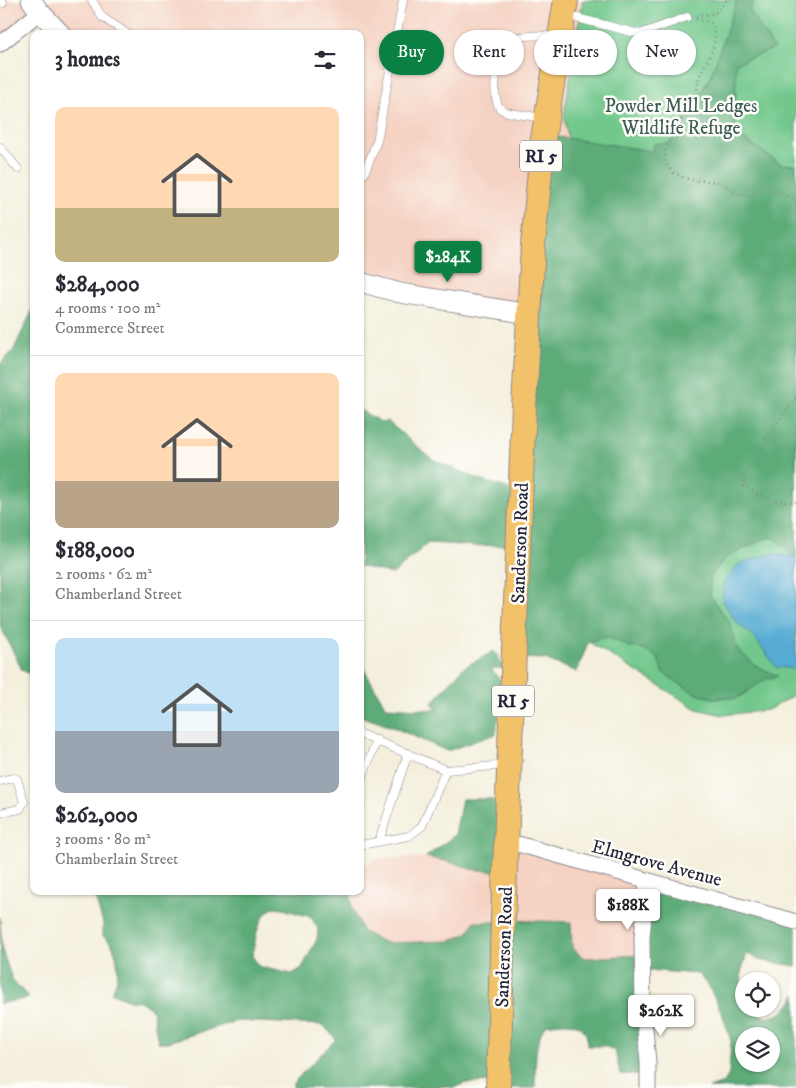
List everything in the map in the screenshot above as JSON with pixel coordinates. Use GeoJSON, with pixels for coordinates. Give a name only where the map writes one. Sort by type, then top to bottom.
{"type":"FeatureCollection","features":[{"type":"Feature","properties":{"kind":"main road","name":"Sanderson Road"},"geometry":{"type":"LineString","coordinates":[[498,1088],[533,246],[543,139],[563,17]]}},
{"type":"Feature","properties":{"kind":"street"},"geometry":{"type":"LineString","coordinates":[[0,44],[36,6],[57,30]]}},
{"type":"Feature","properties":{"kind":"street"},"geometry":{"type":"LineString","coordinates":[[364,283],[400,293],[529,314]]}},
{"type":"Feature","properties":{"kind":"street","name":"Elmgrove Avenue"},"geometry":{"type":"LineString","coordinates":[[507,842],[796,922]]}},
{"type":"Feature","properties":{"kind":"street"},"geometry":{"type":"LineString","coordinates":[[647,881],[642,938],[643,1007],[648,1062],[648,1088]]}},
{"type":"Feature","properties":{"kind":"lane"},"geometry":{"type":"LineString","coordinates":[[92,0],[102,17],[122,30]]}},
{"type":"Feature","properties":{"kind":"lane"},"geometry":{"type":"LineString","coordinates":[[364,174],[377,140],[403,0]]}},
{"type":"Feature","properties":{"kind":"lane"},"geometry":{"type":"LineString","coordinates":[[546,118],[503,111],[496,104],[498,54],[502,43],[510,38],[536,35],[563,17],[640,34],[687,17]]}},
{"type":"Feature","properties":{"kind":"lane"},"geometry":{"type":"LineString","coordinates":[[0,147],[18,169]]}},
{"type":"Feature","properties":{"kind":"lane"},"geometry":{"type":"LineString","coordinates":[[364,735],[408,752],[446,770],[510,764]]}},
{"type":"Feature","properties":{"kind":"lane"},"geometry":{"type":"LineString","coordinates":[[364,774],[377,740]]}},
{"type":"Feature","properties":{"kind":"lane"},"geometry":{"type":"LineString","coordinates":[[379,841],[408,752]]}},
{"type":"Feature","properties":{"kind":"lane"},"geometry":{"type":"LineString","coordinates":[[364,843],[409,836],[422,826],[446,770]]}},
{"type":"Feature","properties":{"kind":"lane"},"geometry":{"type":"LineString","coordinates":[[0,780],[17,779],[24,802],[20,809],[0,813]]}},
{"type":"Feature","properties":{"kind":"path"},"geometry":{"type":"LineString","coordinates":[[687,17],[715,13],[728,0]]}},
{"type":"Feature","properties":{"kind":"path"},"geometry":{"type":"LineString","coordinates":[[687,17],[711,23],[715,30],[716,39],[707,64],[700,76],[695,97],[666,146],[664,160],[667,168],[678,175],[694,181],[720,182],[739,194],[748,196],[760,192],[774,192],[796,198]]}},
{"type":"Feature","properties":{"kind":"path"},"geometry":{"type":"LineString","coordinates":[[796,398],[766,438],[764,451],[744,476],[743,485],[753,493],[774,500],[796,502]]}},
{"type":"Feature","properties":{"kind":"shaded area"},"geometry":{"type":"Polygon","coordinates":[[[0,0],[596,0],[607,30],[534,30],[534,75],[617,75],[617,57],[652,151],[545,135],[529,309],[364,281],[364,30],[59,30],[42,12],[0,42],[0,0]]]}},
{"type":"Feature","properties":{"kind":"shaded area"},"geometry":{"type":"Polygon","coordinates":[[[514,843],[644,878],[642,955],[586,958],[572,947],[570,922],[506,920],[450,941],[386,943],[363,932],[352,908],[350,895],[364,895],[364,865],[377,859],[426,857],[458,864],[469,869],[514,843]]]}},
{"type":"Feature","properties":{"kind":"green space","name":"Powder Mill Ledges Wildlife Refuge"},"geometry":{"type":"Polygon","coordinates":[[[583,0],[796,0],[796,694],[768,710],[723,715],[697,709],[566,628],[573,167],[564,116],[571,75],[617,75],[617,30],[578,30],[583,0]]]}},
{"type":"Feature","properties":{"kind":"green space","name":"Powder Mill Ledges Wildlife Refuge"},"geometry":{"type":"Polygon","coordinates":[[[737,0],[754,0],[750,11],[774,49],[736,63],[735,133],[781,164],[796,165],[796,559],[775,538],[769,537],[726,557],[710,577],[710,596],[730,623],[737,649],[756,666],[778,676],[766,679],[736,699],[724,697],[717,699],[696,694],[663,673],[658,658],[642,649],[630,647],[606,637],[588,642],[577,672],[545,659],[515,658],[518,544],[476,546],[428,543],[393,574],[364,567],[364,412],[382,423],[387,421],[432,459],[483,481],[505,487],[520,498],[545,135],[652,151],[654,144],[670,143],[710,78],[737,0]]]}},
{"type":"Feature","properties":{"kind":"green space"},"geometry":{"type":"Polygon","coordinates":[[[30,315],[30,674],[22,670],[0,625],[0,364],[13,351],[30,315]]]}},
{"type":"Feature","properties":{"kind":"green space"},"geometry":{"type":"Polygon","coordinates":[[[494,651],[505,668],[491,668],[512,697],[499,710],[496,734],[447,751],[395,728],[364,717],[364,668],[386,707],[437,710],[432,703],[463,668],[494,651]]]}},
{"type":"Feature","properties":{"kind":"green space"},"geometry":{"type":"Polygon","coordinates":[[[462,799],[491,799],[508,811],[503,872],[469,869],[458,864],[426,857],[455,835],[462,799]]]}},
{"type":"Feature","properties":{"kind":"green space"},"geometry":{"type":"Polygon","coordinates":[[[647,881],[796,921],[796,966],[763,961],[747,954],[741,972],[735,972],[735,1017],[780,1017],[780,1013],[790,1004],[796,994],[796,1088],[709,1088],[724,1083],[729,1074],[731,1041],[722,1013],[709,987],[698,974],[645,970],[646,1076],[620,1074],[615,1051],[605,1046],[587,1046],[586,1034],[583,1029],[574,1024],[563,1023],[546,1025],[542,1031],[536,1055],[535,1088],[497,1088],[497,1082],[466,1083],[453,1088],[448,1086],[293,1088],[293,1083],[335,1040],[323,1025],[237,1021],[168,1042],[158,1042],[152,1009],[140,1001],[129,1000],[111,992],[116,981],[117,959],[109,941],[103,936],[103,923],[94,895],[350,895],[352,908],[363,932],[386,943],[450,941],[468,933],[474,922],[500,922],[506,920],[571,922],[572,947],[586,958],[642,955],[647,881]],[[276,907],[265,915],[258,927],[252,956],[260,967],[292,974],[302,968],[317,939],[318,929],[311,917],[276,907]]]}},
{"type":"Feature","properties":{"kind":"green space"},"geometry":{"type":"Polygon","coordinates":[[[0,917],[2,950],[12,979],[29,998],[0,1004],[0,917]]]}},
{"type":"Feature","properties":{"kind":"water"},"geometry":{"type":"Polygon","coordinates":[[[774,554],[795,557],[796,559],[796,669],[776,667],[755,638],[735,621],[722,600],[724,581],[739,564],[774,554]]]}}]}
